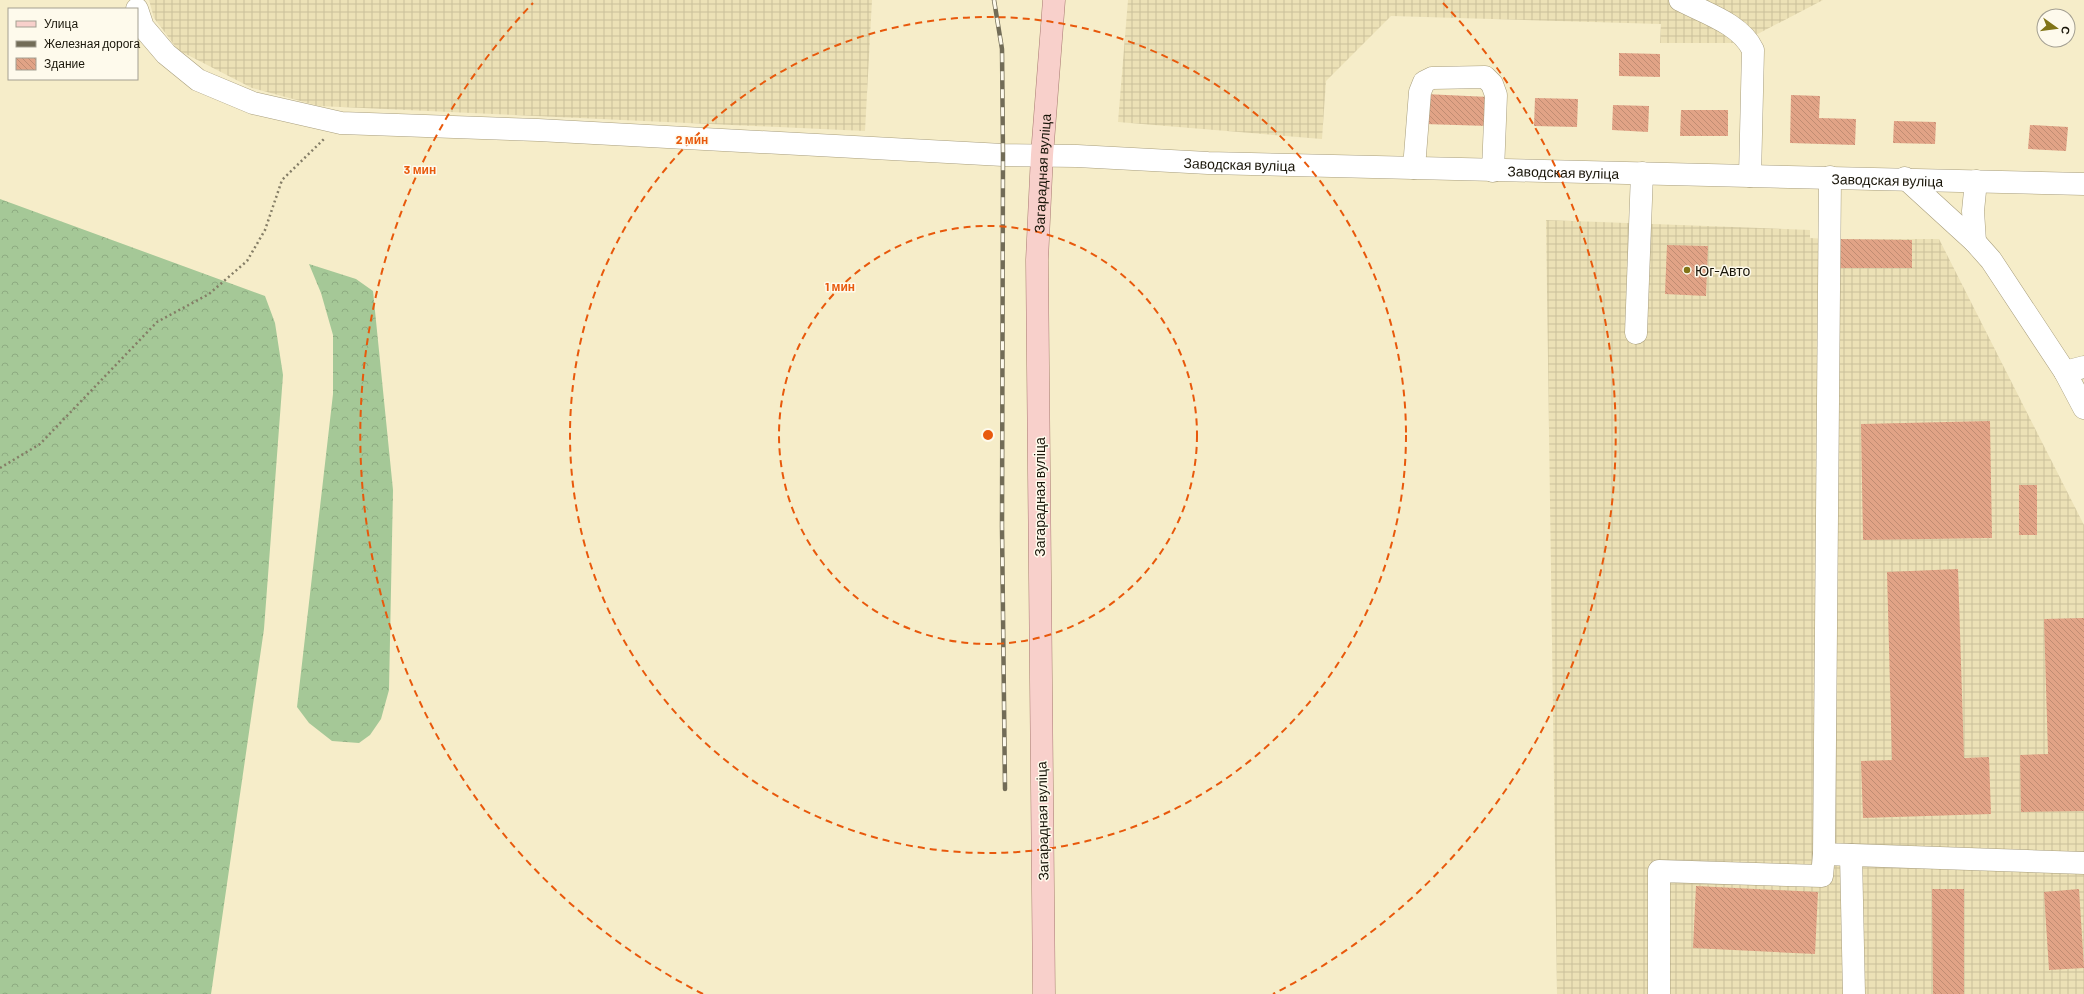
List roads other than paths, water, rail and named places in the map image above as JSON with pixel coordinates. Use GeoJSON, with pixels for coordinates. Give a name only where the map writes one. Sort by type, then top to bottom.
{"type":"FeatureCollection","features":[{"type":"Feature","properties":{"kind":"main road","name":"Загарадная вуліца"},"geometry":{"type":"LineString","coordinates":[[1044,994],[1037,260],[1042,155],[1054,0]]}},
{"type":"Feature","properties":{"kind":"street"},"geometry":{"type":"LineString","coordinates":[[1680,0],[1740,31],[1748,39],[1753,50],[1750,176]]}},
{"type":"Feature","properties":{"kind":"street","name":"Заводская вуліца"},"geometry":{"type":"LineString","coordinates":[[138,12],[143,27],[166,54],[198,80],[253,103],[340,123],[538,130],[1004,155],[1042,155],[1208,163],[1493,171],[1904,178],[2084,184]]}},
{"type":"Feature","properties":{"kind":"street"},"geometry":{"type":"LineString","coordinates":[[1414,168],[1420,92],[1424,82],[1432,78],[1485,77],[1492,84],[1496,95],[1493,171]]}},
{"type":"Feature","properties":{"kind":"street"},"geometry":{"type":"LineString","coordinates":[[1636,333],[1642,173]]}},
{"type":"Feature","properties":{"kind":"street"},"geometry":{"type":"LineString","coordinates":[[1659,994],[1659,871],[1822,876],[1824,854],[1830,177]]}},
{"type":"Feature","properties":{"kind":"street"},"geometry":{"type":"LineString","coordinates":[[1904,178],[1975,242],[1991,260],[2074,370],[2084,408]]}},
{"type":"Feature","properties":{"kind":"street"},"geometry":{"type":"LineString","coordinates":[[1975,242],[1973,212],[1976,181]]}},
{"type":"Feature","properties":{"kind":"street"},"geometry":{"type":"LineString","coordinates":[[1824,854],[2084,863]]}},
{"type":"Feature","properties":{"kind":"street"},"geometry":{"type":"LineString","coordinates":[[1851,855],[1854,994]]}},
{"type":"Feature","properties":{"kind":"railway"},"geometry":{"type":"LineString","coordinates":[[994,0],[1002,49],[1002,527],[1005,789]]}},
{"type":"Feature","properties":{"kind":"place","name":"Юг-Авто"},"geometry":{"type":"Point","coordinates":[1687,270]}}]}
